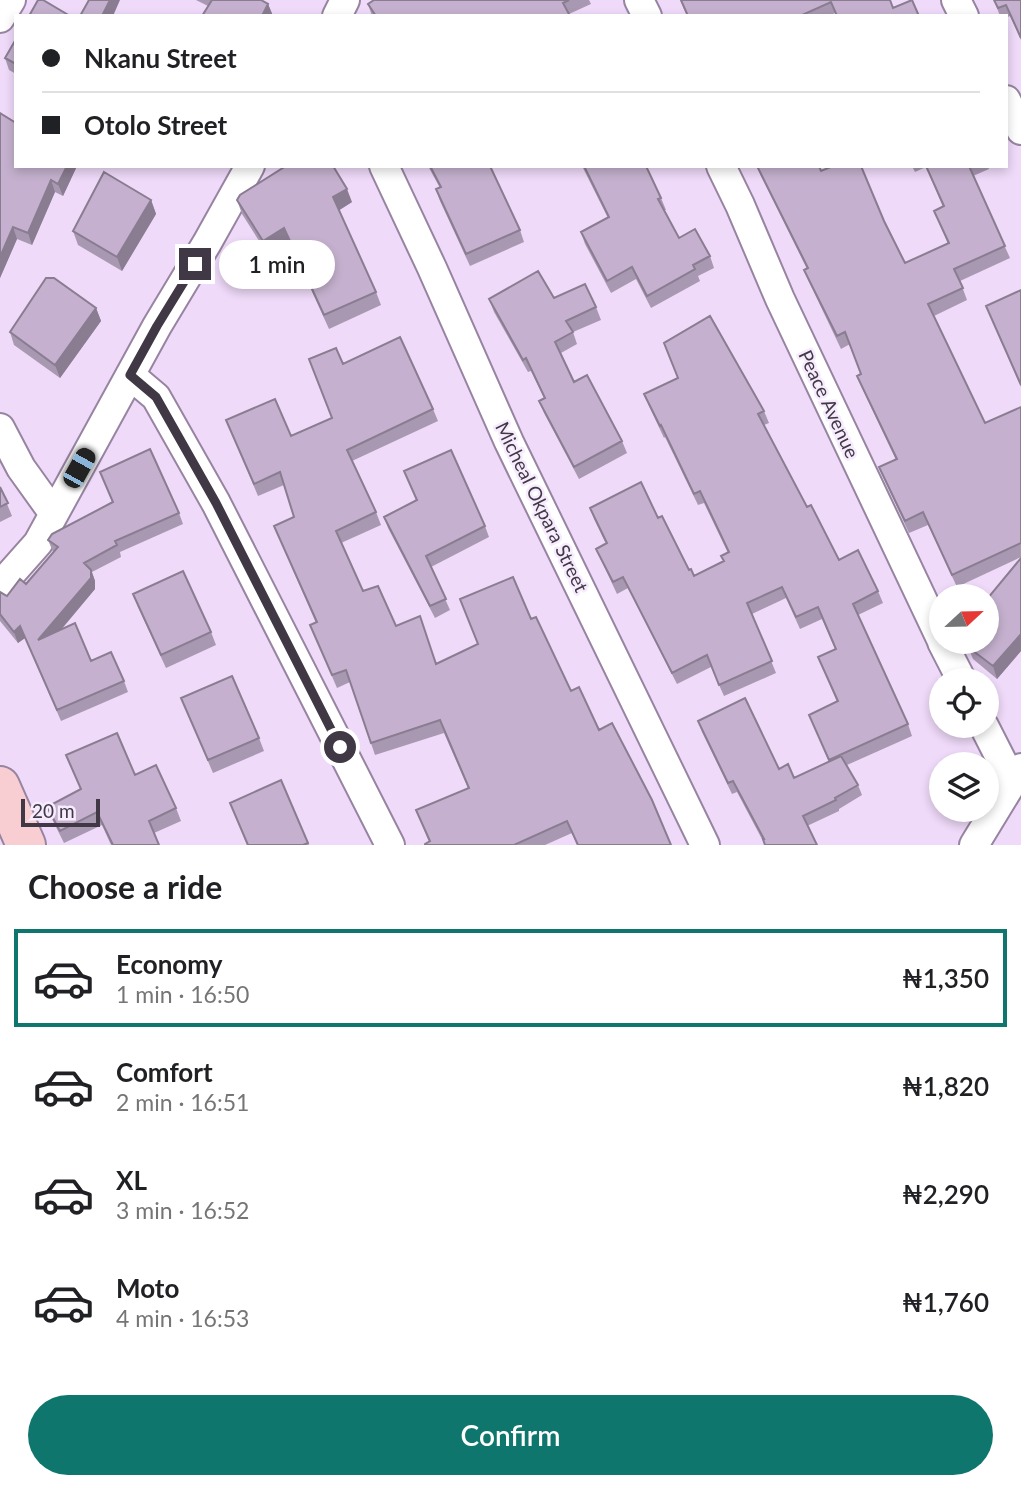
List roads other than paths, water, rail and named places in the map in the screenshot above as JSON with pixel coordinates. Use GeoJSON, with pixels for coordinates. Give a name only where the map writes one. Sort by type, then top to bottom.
{"type":"FeatureCollection","features":[{"type":"Feature","properties":{"kind":"main road"},"geometry":{"type":"LineString","coordinates":[[0,786],[26,845]]}},
{"type":"Feature","properties":{"kind":"street"},"geometry":{"type":"LineString","coordinates":[[0,18],[11,0]]}},
{"type":"Feature","properties":{"kind":"street"},"geometry":{"type":"LineString","coordinates":[[1008,104],[1021,130]]}},
{"type":"Feature","properties":{"kind":"street"},"geometry":{"type":"LineString","coordinates":[[0,586],[38,543],[130,375],[249,168]]}},
{"type":"Feature","properties":{"kind":"street","name":"Micheal Okpara Street"},"geometry":{"type":"LineString","coordinates":[[385,168],[509,442],[705,845]]}},
{"type":"Feature","properties":{"kind":"street","name":"Peace Avenue"},"geometry":{"type":"LineString","coordinates":[[722,168],[792,324],[929,614]]}},
{"type":"Feature","properties":{"kind":"street"},"geometry":{"type":"LineString","coordinates":[[130,375],[156,397],[216,503],[390,845]]}},
{"type":"Feature","properties":{"kind":"street"},"geometry":{"type":"LineString","coordinates":[[0,428],[21,468],[54,514]]}},
{"type":"Feature","properties":{"kind":"street"},"geometry":{"type":"LineString","coordinates":[[975,845],[1017,776],[992,738]]}}]}
